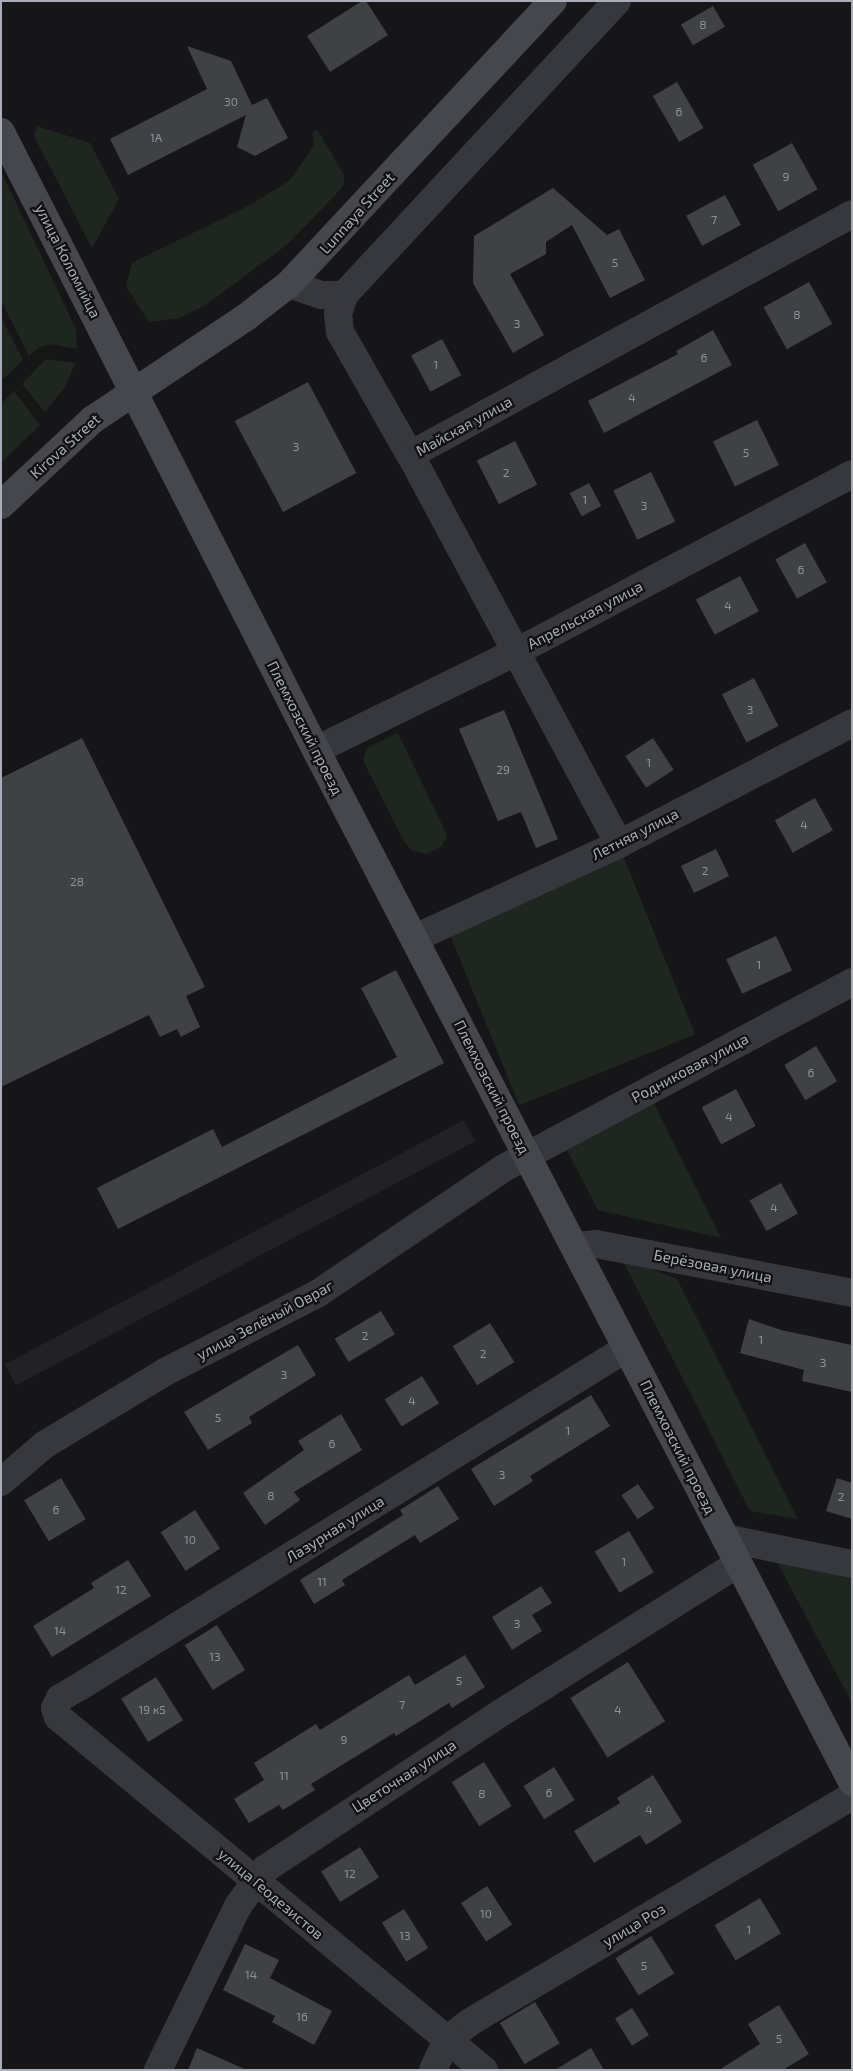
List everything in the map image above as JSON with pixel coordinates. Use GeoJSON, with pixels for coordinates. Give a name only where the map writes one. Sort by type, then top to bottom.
{"type":"FeatureCollection","features":[{"type":"Feature","properties":{"kind":"main road","name":"Lunnaya Street"},"geometry":{"type":"LineString","coordinates":[[133,391],[223,333],[289,284],[553,1]]}},
{"type":"Feature","properties":{"kind":"main road","name":"улица Коломийца"},"geometry":{"type":"LineString","coordinates":[[1,132],[133,391]]}},
{"type":"Feature","properties":{"kind":"main road","name":"Kirova Street"},"geometry":{"type":"LineString","coordinates":[[1,506],[78,432],[133,391]]}},
{"type":"Feature","properties":{"kind":"main road","name":"Племхозский проезд"},"geometry":{"type":"LineString","coordinates":[[133,391],[316,750],[852,1782]]}},
{"type":"Feature","properties":{"kind":"street"},"geometry":{"type":"LineString","coordinates":[[410,455],[340,332],[338,314],[344,295],[617,1]]}},
{"type":"Feature","properties":{"kind":"street","name":"Майская улица"},"geometry":{"type":"LineString","coordinates":[[619,844],[410,455],[852,214]]}},
{"type":"Feature","properties":{"kind":"street"},"geometry":{"type":"LineString","coordinates":[[289,284],[321,295],[344,295]]}},
{"type":"Feature","properties":{"kind":"street","name":"Апрельская улица"},"geometry":{"type":"LineString","coordinates":[[316,750],[516,652],[852,474]]}},
{"type":"Feature","properties":{"kind":"street","name":"Летняя улица"},"geometry":{"type":"LineString","coordinates":[[414,938],[619,844],[852,723]]}},
{"type":"Feature","properties":{"kind":"street","name":"Родниковая улица"},"geometry":{"type":"LineString","coordinates":[[528,1156],[852,982]]}},
{"type":"Feature","properties":{"kind":"street","name":"улица Зелёный Овраг"},"geometry":{"type":"LineString","coordinates":[[1,1482],[44,1445],[101,1409],[184,1361],[317,1294],[489,1178],[528,1156]]}},
{"type":"Feature","properties":{"kind":"street","name":"Берёзовая улица"},"geometry":{"type":"LineString","coordinates":[[574,1246],[596,1244],[852,1293]]}},
{"type":"Feature","properties":{"kind":"street","name":"Лазурная улица"},"geometry":{"type":"LineString","coordinates":[[58,1717],[56,1708],[60,1698],[627,1348]]}},
{"type":"Feature","properties":{"kind":"street"},"geometry":{"type":"LineString","coordinates":[[725,1538],[852,1564]]}},
{"type":"Feature","properties":{"kind":"street","name":"Цветочная улица"},"geometry":{"type":"LineString","coordinates":[[158,2070],[226,1929],[254,1881],[295,1847],[738,1564]]}},
{"type":"Feature","properties":{"kind":"street","name":"улица Геодезистов"},"geometry":{"type":"LineString","coordinates":[[58,1717],[484,2070]]}},
{"type":"Feature","properties":{"kind":"street","name":"улица Роз"},"geometry":{"type":"LineString","coordinates":[[433,2070],[447,2040],[470,2022],[852,1796]]}},
{"type":"Feature","properties":{"kind":"shaded area"},"geometry":{"type":"Polygon","coordinates":[[[37,126],[90,143],[119,199],[92,248],[34,136],[37,126]]]}},
{"type":"Feature","properties":{"kind":"shaded area"},"geometry":{"type":"Polygon","coordinates":[[[317,129],[344,175],[344,184],[339,191],[288,244],[206,305],[180,318],[149,322],[126,286],[132,263],[252,204],[290,180],[314,146],[312,133],[317,129]]]}},
{"type":"Feature","properties":{"kind":"shaded area"},"geometry":{"type":"Polygon","coordinates":[[[1,171],[76,329],[77,349],[50,344],[38,348],[29,356],[1,301],[1,171]]]}},
{"type":"Feature","properties":{"kind":"shaded area"},"geometry":{"type":"Polygon","coordinates":[[[1,317],[23,360],[1,381],[1,317]]]}},
{"type":"Feature","properties":{"kind":"shaded area"},"geometry":{"type":"Polygon","coordinates":[[[46,359],[75,363],[66,386],[45,412],[22,384],[46,359]]]}},
{"type":"Feature","properties":{"kind":"shaded area"},"geometry":{"type":"Polygon","coordinates":[[[14,391],[40,425],[1,463],[1,404],[14,391]]]}},
{"type":"Feature","properties":{"kind":"shaded area"},"geometry":{"type":"Polygon","coordinates":[[[398,733],[447,835],[442,846],[427,854],[412,851],[404,841],[364,763],[364,755],[369,747],[398,733]]]}},
{"type":"Feature","properties":{"kind":"shaded area"},"geometry":{"type":"Polygon","coordinates":[[[620,848],[695,1034],[519,1106],[444,919],[620,848]]]}},
{"type":"Feature","properties":{"kind":"shaded area"},"geometry":{"type":"Polygon","coordinates":[[[648,1091],[721,1238],[598,1210],[560,1137],[648,1091]]]}},
{"type":"Feature","properties":{"kind":"shaded area"},"geometry":{"type":"Polygon","coordinates":[[[464,1120],[475,1141],[16,1385],[5,1364],[464,1120]]]}},
{"type":"Feature","properties":{"kind":"shaded area"},"geometry":{"type":"Polygon","coordinates":[[[621,1257],[677,1279],[798,1519],[750,1511],[621,1257]]]}},
{"type":"Feature","properties":{"kind":"shaded area"},"geometry":{"type":"Polygon","coordinates":[[[770,1549],[852,1566],[852,1703],[770,1549]]]}},
{"type":"Feature","properties":{"kind":"building"},"geometry":{"type":"Polygon","coordinates":[[[362,1],[366,1],[388,35],[330,72],[307,36],[362,1]]]}},
{"type":"Feature","properties":{"kind":"building"},"geometry":{"type":"Polygon","coordinates":[[[713,6],[725,27],[693,45],[681,24],[713,6]]]}},
{"type":"Feature","properties":{"kind":"building"},"geometry":{"type":"Polygon","coordinates":[[[187,46],[231,61],[252,105],[267,98],[288,138],[255,156],[237,147],[246,115],[128,175],[110,139],[207,89],[187,46]]]}},
{"type":"Feature","properties":{"kind":"building"},"geometry":{"type":"Polygon","coordinates":[[[677,82],[704,128],[679,142],[653,96],[677,82]]]}},
{"type":"Feature","properties":{"kind":"building"},"geometry":{"type":"Polygon","coordinates":[[[792,143],[818,189],[778,211],[753,165],[792,143]]]}},
{"type":"Feature","properties":{"kind":"building"},"geometry":{"type":"Polygon","coordinates":[[[553,188],[607,235],[619,229],[645,280],[610,298],[572,225],[546,242],[546,254],[510,274],[544,335],[513,353],[473,283],[474,236],[553,188]]]}},
{"type":"Feature","properties":{"kind":"building"},"geometry":{"type":"Polygon","coordinates":[[[725,195],[741,225],[702,246],[686,216],[725,195]]]}},
{"type":"Feature","properties":{"kind":"building"},"geometry":{"type":"Polygon","coordinates":[[[809,282],[832,324],[787,349],[764,307],[809,282]]]}},
{"type":"Feature","properties":{"kind":"building"},"geometry":{"type":"Polygon","coordinates":[[[713,330],[732,365],[604,433],[588,401],[678,354],[676,351],[713,330]]]}},
{"type":"Feature","properties":{"kind":"building"},"geometry":{"type":"Polygon","coordinates":[[[442,339],[461,375],[430,392],[411,355],[442,339]]]}},
{"type":"Feature","properties":{"kind":"building"},"geometry":{"type":"Polygon","coordinates":[[[308,382],[356,473],[283,512],[235,421],[308,382]]]}},
{"type":"Feature","properties":{"kind":"building"},"geometry":{"type":"Polygon","coordinates":[[[757,420],[779,465],[735,486],[713,441],[757,420]]]}},
{"type":"Feature","properties":{"kind":"building"},"geometry":{"type":"Polygon","coordinates":[[[515,441],[537,485],[499,504],[477,461],[515,441]]]}},
{"type":"Feature","properties":{"kind":"building"},"geometry":{"type":"Polygon","coordinates":[[[651,472],[675,521],[637,540],[613,490],[651,472]]]}},
{"type":"Feature","properties":{"kind":"building"},"geometry":{"type":"Polygon","coordinates":[[[589,483],[601,506],[582,516],[570,493],[589,483]]]}},
{"type":"Feature","properties":{"kind":"building"},"geometry":{"type":"Polygon","coordinates":[[[805,543],[827,582],[797,599],[775,559],[805,543]]]}},
{"type":"Feature","properties":{"kind":"building"},"geometry":{"type":"Polygon","coordinates":[[[740,576],[759,611],[715,635],[696,599],[740,576]]]}},
{"type":"Feature","properties":{"kind":"building"},"geometry":{"type":"Polygon","coordinates":[[[754,678],[779,726],[746,742],[722,694],[754,678]]]}},
{"type":"Feature","properties":{"kind":"building"},"geometry":{"type":"Polygon","coordinates":[[[504,710],[558,839],[536,848],[521,812],[498,821],[459,729],[504,710]]]}},
{"type":"Feature","properties":{"kind":"building"},"geometry":{"type":"Polygon","coordinates":[[[82,738],[205,987],[186,996],[200,1027],[181,1037],[177,1029],[160,1037],[149,1015],[1,1087],[1,778],[82,738]]]}},
{"type":"Feature","properties":{"kind":"building"},"geometry":{"type":"Polygon","coordinates":[[[653,738],[674,770],[646,788],[625,756],[653,738]]]}},
{"type":"Feature","properties":{"kind":"building"},"geometry":{"type":"Polygon","coordinates":[[[815,798],[833,830],[793,853],[775,820],[815,798]]]}},
{"type":"Feature","properties":{"kind":"building"},"geometry":{"type":"Polygon","coordinates":[[[716,849],[729,876],[694,893],[681,866],[716,849]]]}},
{"type":"Feature","properties":{"kind":"building"},"geometry":{"type":"Polygon","coordinates":[[[776,936],[792,970],[742,994],[726,959],[776,936]]]}},
{"type":"Feature","properties":{"kind":"building"},"geometry":{"type":"Polygon","coordinates":[[[396,970],[444,1063],[118,1229],[97,1188],[213,1129],[222,1147],[397,1057],[361,988],[396,970]]]}},
{"type":"Feature","properties":{"kind":"building"},"geometry":{"type":"Polygon","coordinates":[[[816,1046],[837,1081],[805,1100],[784,1065],[816,1046]]]}},
{"type":"Feature","properties":{"kind":"building"},"geometry":{"type":"Polygon","coordinates":[[[736,1089],[756,1126],[721,1144],[702,1107],[736,1089]]]}},
{"type":"Feature","properties":{"kind":"building"},"geometry":{"type":"Polygon","coordinates":[[[781,1183],[798,1214],[766,1231],[750,1200],[781,1183]]]}},
{"type":"Feature","properties":{"kind":"building"},"geometry":{"type":"Polygon","coordinates":[[[381,1311],[395,1334],[349,1362],[335,1339],[381,1311]]]}},
{"type":"Feature","properties":{"kind":"building"},"geometry":{"type":"Polygon","coordinates":[[[749,1319],[781,1330],[852,1345],[852,1392],[802,1381],[804,1370],[740,1353],[749,1319]]]}},
{"type":"Feature","properties":{"kind":"building"},"geometry":{"type":"Polygon","coordinates":[[[490,1323],[514,1362],[477,1385],[453,1346],[490,1323]]]}},
{"type":"Feature","properties":{"kind":"building"},"geometry":{"type":"Polygon","coordinates":[[[298,1345],[316,1375],[249,1417],[252,1423],[208,1450],[184,1412],[298,1345]]]}},
{"type":"Feature","properties":{"kind":"building"},"geometry":{"type":"Polygon","coordinates":[[[422,1376],[439,1403],[402,1426],[385,1399],[422,1376]]]}},
{"type":"Feature","properties":{"kind":"building"},"geometry":{"type":"Polygon","coordinates":[[[591,1395],[610,1426],[530,1476],[533,1481],[494,1506],[471,1469],[591,1395]]]}},
{"type":"Feature","properties":{"kind":"building"},"geometry":{"type":"Polygon","coordinates":[[[341,1414],[362,1450],[294,1492],[300,1500],[265,1525],[243,1493],[304,1450],[298,1441],[341,1414]]]}},
{"type":"Feature","properties":{"kind":"building"},"geometry":{"type":"Polygon","coordinates":[[[61,1478],[86,1519],[49,1541],[24,1500],[61,1478]]]}},
{"type":"Feature","properties":{"kind":"building"},"geometry":{"type":"Polygon","coordinates":[[[837,1478],[852,1483],[852,1519],[826,1511],[837,1478]]]}},
{"type":"Feature","properties":{"kind":"building"},"geometry":{"type":"Polygon","coordinates":[[[638,1484],[654,1508],[638,1519],[621,1495],[638,1484]]]}},
{"type":"Feature","properties":{"kind":"building"},"geometry":{"type":"Polygon","coordinates":[[[438,1486],[459,1519],[420,1543],[415,1535],[342,1580],[345,1585],[314,1604],[300,1580],[403,1515],[400,1510],[438,1486]]]}},
{"type":"Feature","properties":{"kind":"building"},"geometry":{"type":"Polygon","coordinates":[[[195,1510],[220,1549],[186,1571],[161,1532],[195,1510]]]}},
{"type":"Feature","properties":{"kind":"building"},"geometry":{"type":"Polygon","coordinates":[[[629,1531],[654,1572],[619,1593],[595,1552],[629,1531]]]}},
{"type":"Feature","properties":{"kind":"building"},"geometry":{"type":"Polygon","coordinates":[[[128,1560],[151,1596],[52,1657],[33,1626],[94,1588],[91,1583],[128,1560]]]}},
{"type":"Feature","properties":{"kind":"building"},"geometry":{"type":"Polygon","coordinates":[[[541,1586],[552,1603],[532,1615],[542,1631],[512,1650],[492,1617],[541,1586]]]}},
{"type":"Feature","properties":{"kind":"building"},"geometry":{"type":"Polygon","coordinates":[[[217,1625],[245,1670],[213,1690],[185,1645],[217,1625]]]}},
{"type":"Feature","properties":{"kind":"building"},"geometry":{"type":"Polygon","coordinates":[[[465,1655],[485,1687],[452,1708],[449,1703],[396,1736],[394,1733],[311,1784],[315,1790],[283,1810],[279,1805],[249,1823],[234,1799],[264,1780],[254,1763],[316,1724],[320,1730],[409,1675],[415,1685],[465,1655]]]}},
{"type":"Feature","properties":{"kind":"building"},"geometry":{"type":"Polygon","coordinates":[[[628,1662],[665,1721],[607,1757],[570,1698],[628,1662]]]}},
{"type":"Feature","properties":{"kind":"building"},"geometry":{"type":"Polygon","coordinates":[[[156,1677],[183,1720],[148,1742],[121,1699],[156,1677]]]}},
{"type":"Feature","properties":{"kind":"building"},"geometry":{"type":"Polygon","coordinates":[[[484,1762],[512,1806],[479,1826],[452,1782],[484,1762]]]}},
{"type":"Feature","properties":{"kind":"building"},"geometry":{"type":"Polygon","coordinates":[[[554,1767],[575,1800],[544,1819],[523,1786],[554,1767]]]}},
{"type":"Feature","properties":{"kind":"building"},"geometry":{"type":"Polygon","coordinates":[[[653,1775],[682,1822],[646,1845],[640,1835],[594,1863],[574,1831],[620,1803],[617,1798],[653,1775]]]}},
{"type":"Feature","properties":{"kind":"building"},"geometry":{"type":"Polygon","coordinates":[[[360,1847],[379,1878],[340,1902],[321,1871],[360,1847]]]}},
{"type":"Feature","properties":{"kind":"building"},"geometry":{"type":"Polygon","coordinates":[[[487,1886],[512,1925],[486,1941],[461,1903],[487,1886]]]}},
{"type":"Feature","properties":{"kind":"building"},"geometry":{"type":"Polygon","coordinates":[[[760,1898],[781,1933],[736,1960],[715,1925],[760,1898]]]}},
{"type":"Feature","properties":{"kind":"building"},"geometry":{"type":"Polygon","coordinates":[[[404,1909],[428,1948],[406,1962],[382,1923],[404,1909]]]}},
{"type":"Feature","properties":{"kind":"building"},"geometry":{"type":"Polygon","coordinates":[[[651,1936],[674,1973],[639,1996],[615,1958],[651,1936]]]}},
{"type":"Feature","properties":{"kind":"building"},"geometry":{"type":"Polygon","coordinates":[[[245,1944],[279,1960],[270,1978],[332,2011],[314,2045],[272,2022],[275,2016],[223,1990],[245,1944]]]}},
{"type":"Feature","properties":{"kind":"building"},"geometry":{"type":"Polygon","coordinates":[[[535,2002],[560,2043],[525,2064],[500,2023],[535,2002]]]}},
{"type":"Feature","properties":{"kind":"building"},"geometry":{"type":"Polygon","coordinates":[[[779,2005],[809,2054],[783,2070],[719,2070],[760,2044],[748,2024],[779,2005]]]}},
{"type":"Feature","properties":{"kind":"building"},"geometry":{"type":"Polygon","coordinates":[[[632,2008],[649,2035],[632,2046],[615,2019],[632,2008]]]}},
{"type":"Feature","properties":{"kind":"building"},"geometry":{"type":"Polygon","coordinates":[[[197,2048],[247,2070],[188,2070],[197,2048]]]}},
{"type":"Feature","properties":{"kind":"building"},"geometry":{"type":"Polygon","coordinates":[[[591,2048],[604,2070],[555,2070],[591,2048]]]}}]}
